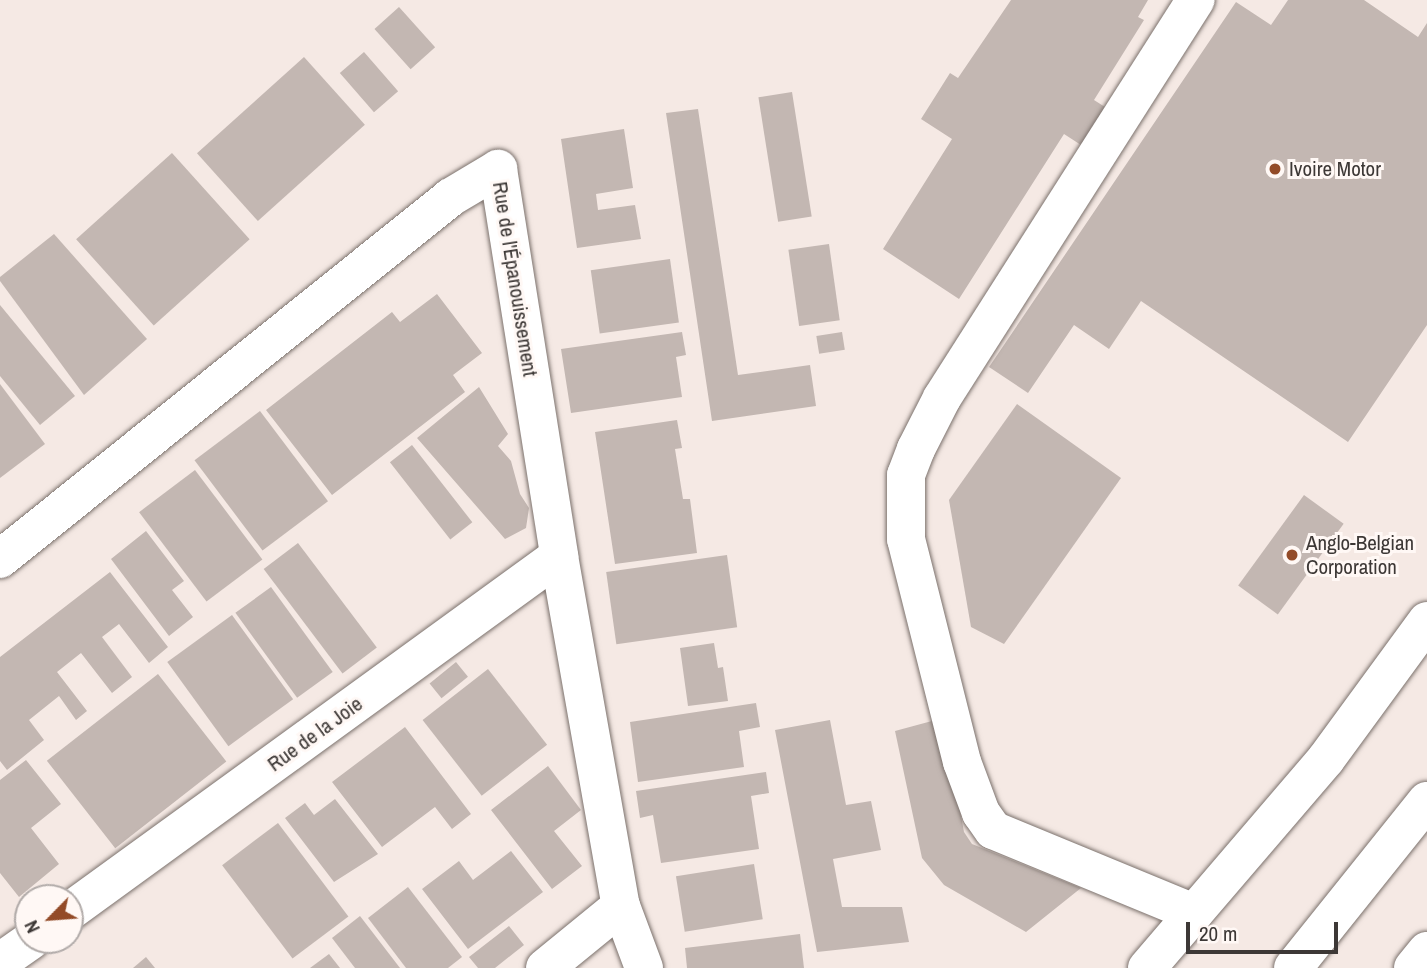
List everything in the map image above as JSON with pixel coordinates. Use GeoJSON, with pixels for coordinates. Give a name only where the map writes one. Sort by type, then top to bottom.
{"type":"FeatureCollection","features":[{"type":"Feature","properties":{"kind":"main road"},"geometry":{"type":"LineString","coordinates":[[1194,913],[993,830],[981,813],[962,762],[906,539],[906,475],[942,398],[1196,0]]}},
{"type":"Feature","properties":{"kind":"main road","name":"Rue de l'Épanouissement"},"geometry":{"type":"LineString","coordinates":[[0,559],[451,197],[498,169],[559,556],[621,906],[644,968]]}},
{"type":"Feature","properties":{"kind":"main road","name":"Rue de la Joie"},"geometry":{"type":"LineString","coordinates":[[84,901],[559,556]]}},
{"type":"Feature","properties":{"kind":"main road"},"geometry":{"type":"LineString","coordinates":[[1147,968],[1326,758],[1427,621]]}},
{"type":"Feature","properties":{"kind":"main road"},"geometry":{"type":"LineString","coordinates":[[1293,968],[1427,801]]}},
{"type":"Feature","properties":{"kind":"main road"},"geometry":{"type":"LineString","coordinates":[[545,968],[621,906]]}},
{"type":"Feature","properties":{"kind":"main road"},"geometry":{"type":"LineString","coordinates":[[1413,968],[1427,951]]}},
{"type":"Feature","properties":{"kind":"building"},"geometry":{"type":"Polygon","coordinates":[[[1011,0],[1148,0],[1138,17],[1144,20],[1094,100],[1105,107],[1081,145],[1064,134],[959,299],[883,249],[952,139],[921,119],[950,73],[958,78],[1011,0]]]}},
{"type":"Feature","properties":{"kind":"building","name":"Ivoire Motor"},"geometry":{"type":"Polygon","coordinates":[[[1288,0],[1364,0],[1418,37],[1427,23],[1427,325],[1348,442],[1141,301],[1109,349],[1074,325],[1028,393],[989,367],[1236,2],[1271,25],[1288,0]]]}},
{"type":"Feature","properties":{"kind":"building"},"geometry":{"type":"Polygon","coordinates":[[[399,7],[435,47],[411,69],[374,29],[399,7]]]}},
{"type":"Feature","properties":{"kind":"building"},"geometry":{"type":"Polygon","coordinates":[[[364,52],[398,91],[374,112],[340,73],[364,52]]]}},
{"type":"Feature","properties":{"kind":"building"},"geometry":{"type":"Polygon","coordinates":[[[304,57],[365,125],[258,221],[197,153],[304,57]]]}},
{"type":"Feature","properties":{"kind":"building"},"geometry":{"type":"Polygon","coordinates":[[[792,92],[812,216],[778,222],[758,97],[792,92]]]}},
{"type":"Feature","properties":{"kind":"building"},"geometry":{"type":"Polygon","coordinates":[[[698,109],[738,375],[810,365],[816,406],[712,421],[666,113],[698,109]]]}},
{"type":"Feature","properties":{"kind":"building"},"geometry":{"type":"Polygon","coordinates":[[[624,129],[633,188],[596,194],[598,210],[635,205],[641,239],[577,248],[561,139],[624,129]]]}},
{"type":"Feature","properties":{"kind":"building"},"geometry":{"type":"Polygon","coordinates":[[[172,153],[250,239],[154,326],[76,239],[172,153]]]}},
{"type":"Feature","properties":{"kind":"building"},"geometry":{"type":"Polygon","coordinates":[[[54,234],[147,339],[84,395],[0,281],[0,277],[54,234]]]}},
{"type":"Feature","properties":{"kind":"building"},"geometry":{"type":"Polygon","coordinates":[[[829,244],[840,320],[799,326],[788,250],[829,244]]]}},
{"type":"Feature","properties":{"kind":"building"},"geometry":{"type":"Polygon","coordinates":[[[670,259],[679,322],[600,334],[591,270],[670,259]]]}},
{"type":"Feature","properties":{"kind":"building"},"geometry":{"type":"Polygon","coordinates":[[[437,294],[482,353],[453,375],[465,392],[332,495],[266,410],[392,312],[400,322],[437,294]]]}},
{"type":"Feature","properties":{"kind":"building"},"geometry":{"type":"Polygon","coordinates":[[[0,305],[75,396],[40,425],[0,376],[0,305]]]}},
{"type":"Feature","properties":{"kind":"building"},"geometry":{"type":"Polygon","coordinates":[[[682,332],[686,355],[676,357],[682,397],[571,413],[561,349],[682,332]]]}},
{"type":"Feature","properties":{"kind":"building"},"geometry":{"type":"Polygon","coordinates":[[[842,332],[845,350],[819,354],[816,336],[842,332]]]}},
{"type":"Feature","properties":{"kind":"building"},"geometry":{"type":"Polygon","coordinates":[[[0,384],[45,444],[0,478],[0,384]]]}},
{"type":"Feature","properties":{"kind":"building"},"geometry":{"type":"Polygon","coordinates":[[[479,387],[508,434],[498,446],[511,461],[520,494],[529,508],[526,528],[505,539],[417,438],[479,387]]]}},
{"type":"Feature","properties":{"kind":"building"},"geometry":{"type":"Polygon","coordinates":[[[1017,404],[1121,478],[1004,644],[971,627],[949,500],[1017,404]]]}},
{"type":"Feature","properties":{"kind":"building"},"geometry":{"type":"Polygon","coordinates":[[[260,411],[328,501],[263,551],[195,460],[260,411]]]}},
{"type":"Feature","properties":{"kind":"building"},"geometry":{"type":"Polygon","coordinates":[[[677,420],[682,448],[675,449],[683,499],[690,499],[697,553],[615,564],[595,432],[677,420]]]}},
{"type":"Feature","properties":{"kind":"building"},"geometry":{"type":"Polygon","coordinates":[[[412,445],[472,522],[450,539],[390,462],[412,445]]]}},
{"type":"Feature","properties":{"kind":"building"},"geometry":{"type":"Polygon","coordinates":[[[195,470],[262,559],[206,602],[139,512],[195,470]]]}},
{"type":"Feature","properties":{"kind":"building","name":"Anglo-Belgian Corporation"},"geometry":{"type":"Polygon","coordinates":[[[1304,495],[1344,524],[1278,614],[1238,586],[1304,495]]]}},
{"type":"Feature","properties":{"kind":"building"},"geometry":{"type":"Polygon","coordinates":[[[146,531],[184,581],[172,590],[193,617],[169,636],[111,559],[146,531]]]}},
{"type":"Feature","properties":{"kind":"building"},"geometry":{"type":"Polygon","coordinates":[[[298,543],[377,648],[342,673],[264,569],[298,543]]]}},
{"type":"Feature","properties":{"kind":"building"},"geometry":{"type":"Polygon","coordinates":[[[727,555],[737,627],[616,644],[606,572],[727,555]]]}},
{"type":"Feature","properties":{"kind":"building"},"geometry":{"type":"Polygon","coordinates":[[[110,572],[168,647],[149,663],[119,624],[102,637],[132,677],[112,693],[81,653],[57,672],[87,711],[76,720],[59,696],[29,720],[44,740],[7,770],[0,761],[0,657],[110,572]]]}},
{"type":"Feature","properties":{"kind":"building"},"geometry":{"type":"Polygon","coordinates":[[[271,587],[333,672],[297,698],[235,613],[271,587]]]}},
{"type":"Feature","properties":{"kind":"building"},"geometry":{"type":"Polygon","coordinates":[[[232,615],[293,699],[228,746],[167,662],[232,615]]]}},
{"type":"Feature","properties":{"kind":"building"},"geometry":{"type":"Polygon","coordinates":[[[714,643],[718,668],[723,667],[728,701],[688,706],[680,648],[714,643]]]}},
{"type":"Feature","properties":{"kind":"building"},"geometry":{"type":"Polygon","coordinates":[[[456,662],[468,677],[442,698],[430,683],[456,662]]]}},
{"type":"Feature","properties":{"kind":"building"},"geometry":{"type":"Polygon","coordinates":[[[488,669],[547,745],[482,796],[423,720],[488,669]]]}},
{"type":"Feature","properties":{"kind":"building"},"geometry":{"type":"Polygon","coordinates":[[[158,674],[226,761],[115,848],[47,761],[158,674]]]}},
{"type":"Feature","properties":{"kind":"building"},"geometry":{"type":"Polygon","coordinates":[[[756,703],[760,727],[739,731],[744,767],[638,782],[630,722],[756,703]]]}},
{"type":"Feature","properties":{"kind":"building"},"geometry":{"type":"Polygon","coordinates":[[[943,718],[964,832],[972,844],[1081,888],[1026,932],[944,885],[922,858],[895,731],[943,718]]]}},
{"type":"Feature","properties":{"kind":"building"},"geometry":{"type":"Polygon","coordinates":[[[830,720],[846,805],[871,801],[881,850],[833,859],[842,907],[902,907],[909,942],[817,952],[775,730],[830,720]]]}},
{"type":"Feature","properties":{"kind":"building"},"geometry":{"type":"Polygon","coordinates":[[[405,727],[471,814],[452,829],[435,807],[382,847],[332,782],[405,727]]]}},
{"type":"Feature","properties":{"kind":"building"},"geometry":{"type":"Polygon","coordinates":[[[26,760],[61,804],[31,828],[59,864],[35,884],[14,884],[14,891],[0,873],[0,780],[26,760]]]}},
{"type":"Feature","properties":{"kind":"building"},"geometry":{"type":"Polygon","coordinates":[[[548,766],[581,810],[554,831],[582,866],[552,889],[491,810],[548,766]]]}},
{"type":"Feature","properties":{"kind":"building"},"geometry":{"type":"Polygon","coordinates":[[[766,772],[769,793],[751,796],[759,849],[661,863],[653,815],[640,818],[636,791],[766,772]]]}},
{"type":"Feature","properties":{"kind":"building"},"geometry":{"type":"Polygon","coordinates":[[[335,799],[378,854],[334,882],[285,818],[305,803],[314,815],[335,799]]]}},
{"type":"Feature","properties":{"kind":"building"},"geometry":{"type":"Polygon","coordinates":[[[278,823],[348,916],[293,959],[222,865],[278,823]]]}},
{"type":"Feature","properties":{"kind":"building"},"geometry":{"type":"Polygon","coordinates":[[[511,851],[543,892],[468,949],[422,889],[459,861],[473,880],[511,851]]]}},
{"type":"Feature","properties":{"kind":"building"},"geometry":{"type":"Polygon","coordinates":[[[754,864],[763,919],[685,932],[676,876],[754,864]]]}},
{"type":"Feature","properties":{"kind":"building"},"geometry":{"type":"Polygon","coordinates":[[[408,887],[462,957],[448,968],[406,968],[368,918],[408,887]]]}},
{"type":"Feature","properties":{"kind":"building"},"geometry":{"type":"Polygon","coordinates":[[[360,916],[400,968],[355,968],[332,938],[360,916]]]}},
{"type":"Feature","properties":{"kind":"building"},"geometry":{"type":"Polygon","coordinates":[[[509,926],[524,945],[495,968],[478,968],[469,957],[509,926]]]}},
{"type":"Feature","properties":{"kind":"building"},"geometry":{"type":"Polygon","coordinates":[[[800,934],[804,968],[687,968],[685,948],[800,934]]]}},
{"type":"Feature","properties":{"kind":"building"},"geometry":{"type":"Polygon","coordinates":[[[329,954],[340,968],[310,968],[329,954]]]}},
{"type":"Feature","properties":{"kind":"building"},"geometry":{"type":"Polygon","coordinates":[[[146,957],[155,968],[133,968],[146,957]]]}},
{"type":"Feature","properties":{"kind":"place","name":"Ivoire Motor"},"geometry":{"type":"Point","coordinates":[1275,169]}},
{"type":"Feature","properties":{"kind":"place","name":"Anglo-Belgian Corporation"},"geometry":{"type":"Point","coordinates":[1292,555]}}]}
